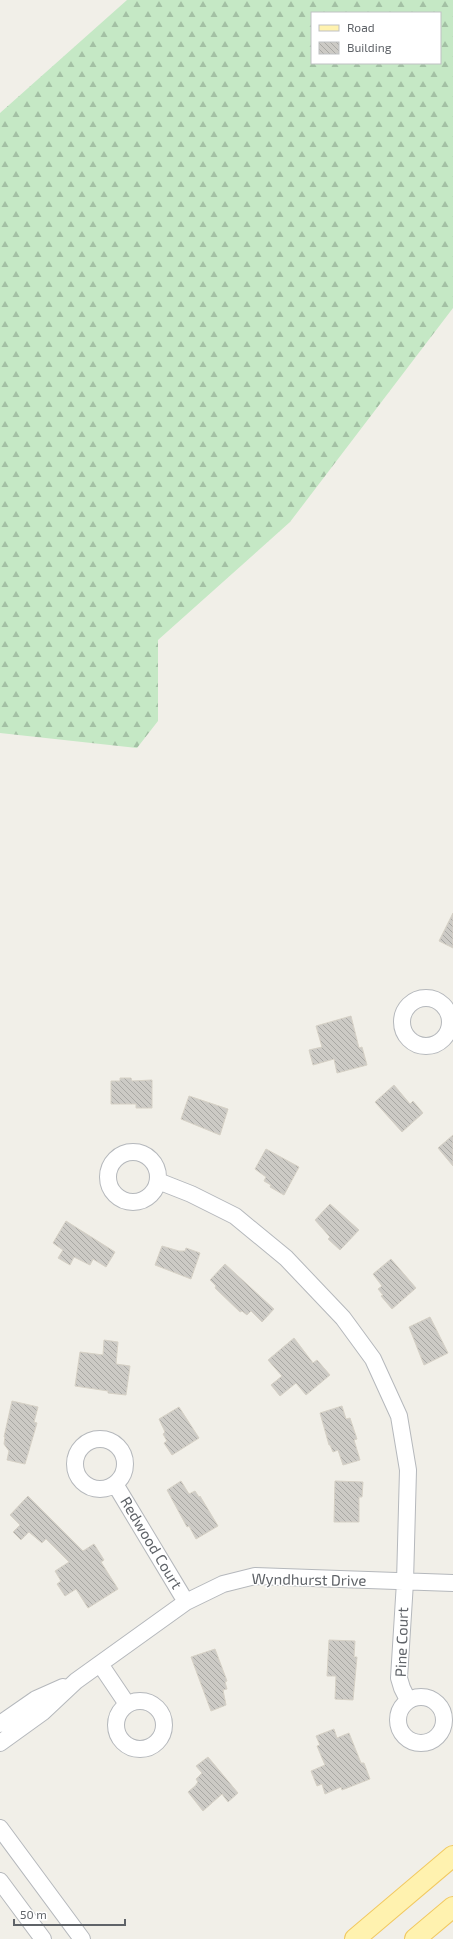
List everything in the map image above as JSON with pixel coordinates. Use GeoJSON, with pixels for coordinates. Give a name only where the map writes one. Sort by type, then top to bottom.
{"type":"FeatureCollection","features":[{"type":"Feature","properties":{"kind":"main road"},"geometry":{"type":"LineString","coordinates":[[355,1939],[453,1856]]}},
{"type":"Feature","properties":{"kind":"main road"},"geometry":{"type":"LineString","coordinates":[[415,1939],[453,1907]]}},
{"type":"Feature","properties":{"kind":"street","name":"Pine Court"},"geometry":{"type":"LineString","coordinates":[[158,1181],[191,1194],[235,1216],[280,1253],[343,1318],[373,1359],[399,1416],[408,1470],[405,1582],[399,1678],[408,1700]]}},
{"type":"Feature","properties":{"kind":"street","name":"Redwood Court"},"geometry":{"type":"LineString","coordinates":[[115,1484],[186,1602]]}},
{"type":"Feature","properties":{"kind":"street","name":"Wyndhurst Drive"},"geometry":{"type":"LineString","coordinates":[[0,1743],[43,1712],[76,1681],[186,1602],[223,1584],[255,1576],[453,1583]]}},
{"type":"Feature","properties":{"kind":"street"},"geometry":{"type":"LineString","coordinates":[[100,1664],[127,1704]]}},
{"type":"Feature","properties":{"kind":"street","name":"Wyndhurst Drive"},"geometry":{"type":"LineString","coordinates":[[0,1724],[36,1699],[76,1681]]}},
{"type":"Feature","properties":{"kind":"street"},"geometry":{"type":"LineString","coordinates":[[0,1828],[82,1939]]}},
{"type":"Feature","properties":{"kind":"street"},"geometry":{"type":"LineString","coordinates":[[0,1881],[43,1939]]}},
{"type":"Feature","properties":{"kind":"green space"},"geometry":{"type":"Polygon","coordinates":[[[127,0],[453,0],[453,308],[290,522],[158,640],[158,721],[137,748],[0,733],[0,113],[127,0]]]}},
{"type":"Feature","properties":{"kind":"building"},"geometry":{"type":"Polygon","coordinates":[[[453,913],[453,948],[439,941],[453,913]]]}},
{"type":"Feature","properties":{"kind":"building"},"geometry":{"type":"Polygon","coordinates":[[[351,1016],[359,1048],[362,1047],[367,1065],[337,1073],[334,1059],[313,1065],[309,1050],[322,1047],[316,1026],[351,1016]]]}},
{"type":"Feature","properties":{"kind":"building"},"geometry":{"type":"Polygon","coordinates":[[[120,1078],[131,1078],[132,1081],[152,1080],[152,1108],[136,1108],[136,1104],[111,1104],[111,1081],[120,1081],[120,1078]]]}},
{"type":"Feature","properties":{"kind":"building"},"geometry":{"type":"Polygon","coordinates":[[[394,1085],[410,1104],[413,1101],[423,1113],[402,1132],[375,1102],[394,1085]]]}},
{"type":"Feature","properties":{"kind":"building"},"geometry":{"type":"Polygon","coordinates":[[[189,1096],[228,1109],[220,1135],[181,1119],[189,1096]]]}},
{"type":"Feature","properties":{"kind":"building"},"geometry":{"type":"Polygon","coordinates":[[[453,1135],[453,1166],[438,1148],[453,1135]]]}},
{"type":"Feature","properties":{"kind":"building"},"geometry":{"type":"Polygon","coordinates":[[[266,1149],[299,1167],[284,1195],[270,1187],[271,1185],[264,1181],[266,1177],[255,1169],[266,1149]]]}},
{"type":"Feature","properties":{"kind":"building"},"geometry":{"type":"Polygon","coordinates":[[[330,1204],[359,1230],[340,1250],[328,1239],[330,1237],[315,1220],[330,1204]]]}},
{"type":"Feature","properties":{"kind":"building"},"geometry":{"type":"Polygon","coordinates":[[[66,1221],[115,1252],[106,1267],[93,1259],[90,1265],[74,1257],[70,1265],[58,1258],[63,1250],[53,1243],[66,1221]]]}},
{"type":"Feature","properties":{"kind":"building"},"geometry":{"type":"Polygon","coordinates":[[[162,1246],[179,1251],[185,1251],[186,1248],[200,1253],[191,1279],[155,1265],[162,1246]]]}},
{"type":"Feature","properties":{"kind":"building"},"geometry":{"type":"Polygon","coordinates":[[[391,1259],[416,1288],[392,1309],[381,1296],[383,1295],[378,1289],[382,1286],[373,1274],[391,1259]]]}},
{"type":"Feature","properties":{"kind":"building"},"geometry":{"type":"Polygon","coordinates":[[[225,1264],[274,1309],[262,1322],[251,1311],[247,1315],[242,1311],[240,1312],[215,1288],[216,1286],[210,1280],[225,1264]]]}},
{"type":"Feature","properties":{"kind":"building"},"geometry":{"type":"Polygon","coordinates":[[[430,1317],[448,1353],[424,1365],[409,1327],[430,1317]]]}},
{"type":"Feature","properties":{"kind":"building"},"geometry":{"type":"Polygon","coordinates":[[[294,1338],[313,1363],[317,1360],[330,1375],[306,1395],[296,1383],[280,1396],[271,1385],[282,1376],[268,1360],[294,1338]]]}},
{"type":"Feature","properties":{"kind":"building"},"geometry":{"type":"Polygon","coordinates":[[[104,1340],[118,1342],[116,1364],[130,1366],[126,1395],[75,1386],[80,1352],[103,1355],[104,1340]]]}},
{"type":"Feature","properties":{"kind":"building"},"geometry":{"type":"Polygon","coordinates":[[[12,1401],[38,1407],[34,1422],[37,1423],[25,1464],[7,1460],[9,1451],[4,1444],[4,1437],[12,1401]]]}},
{"type":"Feature","properties":{"kind":"building"},"geometry":{"type":"Polygon","coordinates":[[[342,1406],[346,1419],[350,1418],[357,1439],[354,1440],[360,1460],[343,1465],[338,1450],[333,1452],[329,1445],[320,1413],[342,1406]]]}},
{"type":"Feature","properties":{"kind":"building"},"geometry":{"type":"Polygon","coordinates":[[[179,1407],[199,1438],[172,1455],[164,1443],[167,1441],[163,1434],[165,1432],[159,1419],[179,1407]]]}},
{"type":"Feature","properties":{"kind":"building"},"geometry":{"type":"Polygon","coordinates":[[[181,1481],[189,1494],[195,1491],[199,1497],[200,1496],[218,1526],[196,1539],[189,1526],[187,1527],[167,1490],[181,1481]]]}},
{"type":"Feature","properties":{"kind":"building"},"geometry":{"type":"Polygon","coordinates":[[[335,1481],[363,1482],[362,1497],[359,1497],[359,1522],[334,1522],[335,1481]]]}},
{"type":"Feature","properties":{"kind":"building"},"geometry":{"type":"Polygon","coordinates":[[[28,1496],[83,1551],[94,1544],[104,1560],[101,1562],[118,1589],[88,1608],[76,1589],[65,1596],[57,1584],[61,1581],[55,1571],[69,1562],[46,1539],[42,1543],[29,1532],[21,1540],[13,1532],[20,1525],[10,1515],[28,1496]]]}},
{"type":"Feature","properties":{"kind":"building"},"geometry":{"type":"Polygon","coordinates":[[[329,1640],[355,1641],[354,1657],[357,1657],[353,1700],[335,1699],[336,1676],[327,1676],[329,1640]]]}},
{"type":"Feature","properties":{"kind":"building"},"geometry":{"type":"Polygon","coordinates":[[[215,1649],[227,1681],[225,1682],[227,1689],[223,1690],[226,1705],[211,1711],[191,1657],[215,1649]]]}},
{"type":"Feature","properties":{"kind":"building"},"geometry":{"type":"Polygon","coordinates":[[[334,1729],[337,1738],[349,1733],[361,1763],[364,1763],[370,1779],[342,1790],[341,1787],[325,1794],[322,1784],[317,1786],[311,1771],[325,1765],[317,1746],[320,1745],[316,1736],[334,1729]]]}},
{"type":"Feature","properties":{"kind":"building"},"geometry":{"type":"Polygon","coordinates":[[[208,1757],[238,1793],[228,1802],[222,1794],[203,1811],[188,1792],[198,1782],[196,1779],[202,1773],[196,1766],[208,1757]]]}}]}
